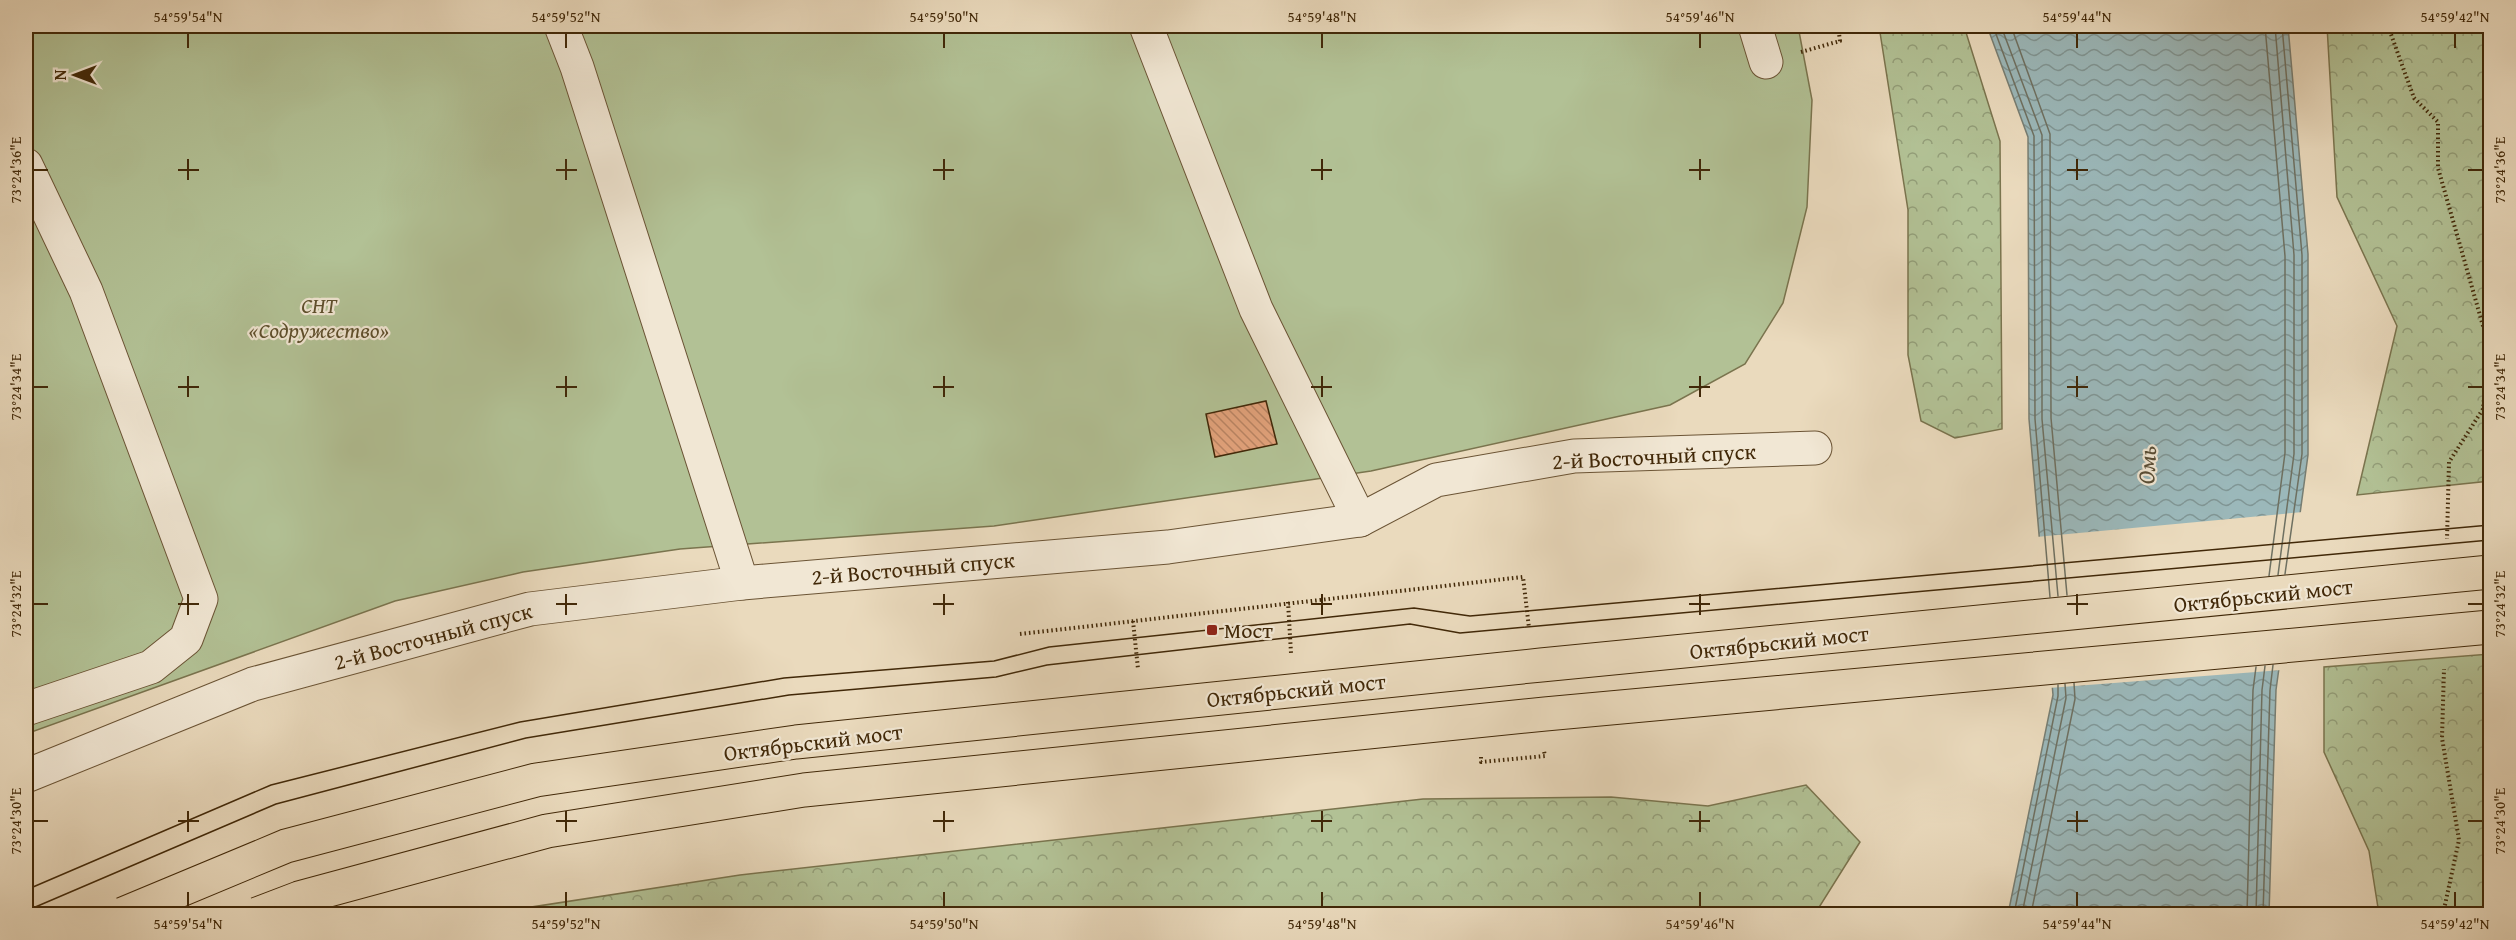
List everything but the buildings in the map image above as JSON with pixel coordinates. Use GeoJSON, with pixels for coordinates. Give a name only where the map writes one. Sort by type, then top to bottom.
{"type":"FeatureCollection","features":[{"type":"Feature","properties":{"kind":"main road","name":"Октябрьский мост"},"geometry":{"type":"LineString","coordinates":[[123,915],[286,846],[536,780],[785,744],[1552,664],[2490,572]]}},
{"type":"Feature","properties":{"kind":"main road"},"geometry":{"type":"LineString","coordinates":[[257,915],[299,898],[547,831],[804,790],[1545,714],[2490,627]]}},
{"type":"Feature","properties":{"kind":"street"},"geometry":{"type":"LineString","coordinates":[[561,26],[577,67],[742,583]]}},
{"type":"Feature","properties":{"kind":"street"},"geometry":{"type":"LineString","coordinates":[[1146,26],[1256,309],[1360,520]]}},
{"type":"Feature","properties":{"kind":"street"},"geometry":{"type":"LineString","coordinates":[[1755,26],[1766,62]]}},
{"type":"Feature","properties":{"kind":"street"},"geometry":{"type":"LineString","coordinates":[[26,165],[86,291],[201,599],[186,639],[151,667],[26,709]]}},
{"type":"Feature","properties":{"kind":"street","name":"2-й Восточный спуск"},"geometry":{"type":"LineString","coordinates":[[26,776],[253,684],[530,609],[742,583],[1168,547],[1360,520],[1437,480],[1574,456],[1815,448]]}},
{"type":"Feature","properties":{"kind":"path"},"geometry":{"type":"LineString","coordinates":[[1766,62],[1840,41],[1839,26]]}},
{"type":"Feature","properties":{"kind":"path"},"geometry":{"type":"LineString","coordinates":[[2388,26],[2414,98],[2438,122],[2438,168],[2489,347],[2483,409],[2449,462],[2447,543]]}},
{"type":"Feature","properties":{"kind":"path"},"geometry":{"type":"LineString","coordinates":[[1020,634],[1523,577]]}},
{"type":"Feature","properties":{"kind":"path"},"geometry":{"type":"LineString","coordinates":[[1280,654],[1292,652],[1288,602]]}},
{"type":"Feature","properties":{"kind":"path"},"geometry":{"type":"LineString","coordinates":[[1133,621],[1138,669]]}},
{"type":"Feature","properties":{"kind":"path"},"geometry":{"type":"LineString","coordinates":[[2444,658],[2442,738],[2459,840],[2444,915]]}},
{"type":"Feature","properties":{"kind":"path"},"geometry":{"type":"LineString","coordinates":[[1126,670],[1150,668]]}},
{"type":"Feature","properties":{"kind":"path"},"geometry":{"type":"LineString","coordinates":[[1481,762],[1545,756]]}},
{"type":"Feature","properties":{"kind":"green space","name":"СНТ «Содружество»"},"geometry":{"type":"Polygon","coordinates":[[[26,26],[1798,26],[1812,100],[1807,207],[1783,303],[1745,364],[1670,405],[1371,471],[994,526],[680,549],[523,572],[395,601],[26,734],[26,26]]]}},
{"type":"Feature","properties":{"kind":"green space"},"geometry":{"type":"Polygon","coordinates":[[[1879,26],[1964,26],[2000,141],[2002,429],[1955,438],[1921,421],[1908,355],[1908,210],[1879,26]]]}},
{"type":"Feature","properties":{"kind":"green space"},"geometry":{"type":"Polygon","coordinates":[[[2327,26],[2490,26],[2490,481],[2357,495],[2397,326],[2337,197],[2327,26]]]}},
{"type":"Feature","properties":{"kind":"green space"},"geometry":{"type":"Polygon","coordinates":[[[2490,654],[2490,902],[2486,914],[2379,914],[2369,851],[2324,752],[2324,667],[2490,654]]]}},
{"type":"Feature","properties":{"kind":"green space"},"geometry":{"type":"Polygon","coordinates":[[[1806,785],[1860,842],[1818,909],[1811,914],[1160,914],[1138,910],[1104,914],[486,914],[740,875],[1423,799],[1611,797],[1708,806],[1806,785]]]}},
{"type":"Feature","properties":{"kind":"water","name":"Омь"},"geometry":{"type":"Polygon","coordinates":[[[1987,26],[2288,26],[2308,254],[2308,455],[2276,690],[2269,914],[2008,914],[2053,695],[2029,419],[2028,137],[1987,26]]]}},
{"type":"Feature","properties":{"kind":"pier"},"geometry":{"type":"Polygon","coordinates":[[[2303,512],[2282,670],[2049,688],[2036,537],[2303,512]]]}},
{"type":"Feature","properties":{"kind":"tram line"},"geometry":{"type":"LineString","coordinates":[[26,890],[271,785],[520,722],[784,678],[994,661],[1049,647],[1414,608],[1470,616],[2490,525]]}},
{"type":"Feature","properties":{"kind":"tram line"},"geometry":{"type":"LineString","coordinates":[[26,911],[276,804],[526,738],[789,695],[996,677],[1047,665],[1410,624],[1460,633],[2490,540]]}},
{"type":"Feature","properties":{"kind":"place","name":"Мост"},"geometry":{"type":"Point","coordinates":[1212,630]}}]}
